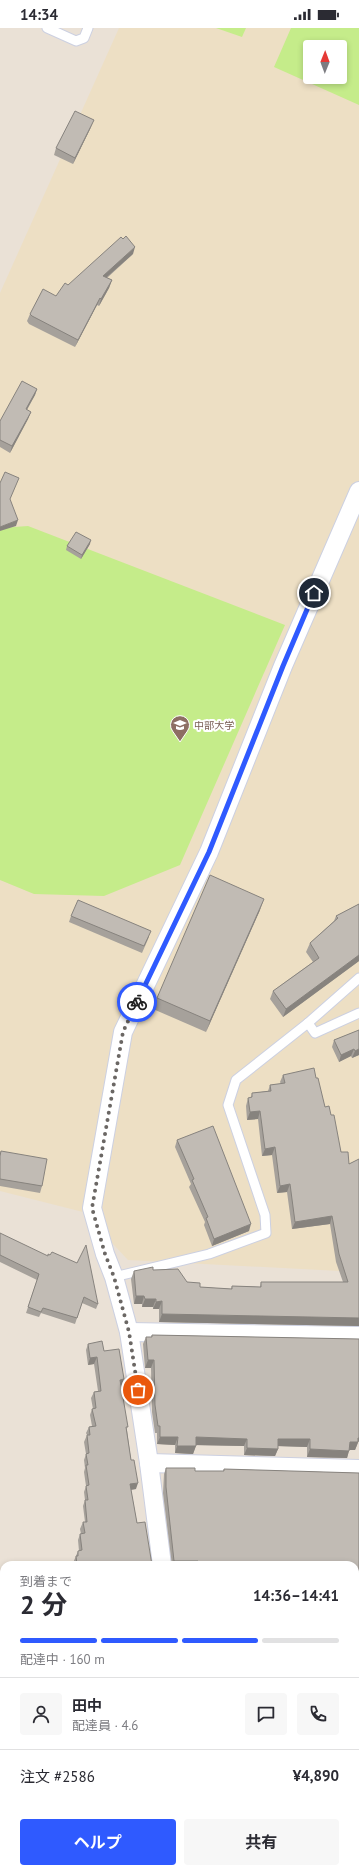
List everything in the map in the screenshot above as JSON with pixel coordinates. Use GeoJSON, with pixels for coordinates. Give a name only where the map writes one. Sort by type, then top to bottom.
{"type":"FeatureCollection","features":[{"type":"Feature","properties":{"kind":"street"},"geometry":{"type":"LineString","coordinates":[[161,1561],[149,1463],[129,1332],[114,1277],[105,1254],[92,1208],[123,1032],[209,852],[283,666],[359,491]]}},
{"type":"Feature","properties":{"kind":"street"},"geometry":{"type":"LineString","coordinates":[[129,1332],[359,1336]]}},
{"type":"Feature","properties":{"kind":"street"},"geometry":{"type":"LineString","coordinates":[[149,1463],[359,1469]]}},
{"type":"Feature","properties":{"kind":"lane"},"geometry":{"type":"LineString","coordinates":[[47,28],[76,41],[84,38],[88,28]]}},
{"type":"Feature","properties":{"kind":"lane"},"geometry":{"type":"LineString","coordinates":[[114,1277],[209,1254],[266,1234],[265,1215],[228,1105],[236,1080],[308,1023],[359,978]]}},
{"type":"Feature","properties":{"kind":"lane"},"geometry":{"type":"LineString","coordinates":[[308,1023],[315,1033],[359,1013]]}},
{"type":"Feature","properties":{"kind":"shaded area","name":"中部大学"},"geometry":{"type":"Polygon","coordinates":[[[119,28],[359,28],[359,1267],[340,1271],[128,1260],[83,1212],[0,1191],[0,293],[119,28]]]}},
{"type":"Feature","properties":{"kind":"green space"},"geometry":{"type":"Polygon","coordinates":[[[216,28],[246,28],[242,37],[216,28]]]}},
{"type":"Feature","properties":{"kind":"green space"},"geometry":{"type":"Polygon","coordinates":[[[291,28],[359,28],[359,105],[312,84],[347,84],[347,40],[303,40],[303,80],[274,67],[291,28]]]}},
{"type":"Feature","properties":{"kind":"green space"},"geometry":{"type":"Polygon","coordinates":[[[28,526],[285,625],[180,865],[104,896],[34,894],[0,880],[0,528],[28,526]]]}},
{"type":"Feature","properties":{"kind":"building"},"geometry":{"type":"Polygon","coordinates":[[[75,111],[94,120],[75,158],[56,148],[75,111]]]}},
{"type":"Feature","properties":{"kind":"building"},"geometry":{"type":"Polygon","coordinates":[[[126,236],[135,247],[103,276],[112,280],[101,299],[100,298],[78,340],[30,314],[43,289],[56,296],[65,283],[68,285],[121,237],[123,239],[126,236]]]}},
{"type":"Feature","properties":{"kind":"building"},"geometry":{"type":"Polygon","coordinates":[[[22,381],[37,389],[26,409],[31,412],[12,446],[0,440],[0,421],[22,381]]]}},
{"type":"Feature","properties":{"kind":"building"},"geometry":{"type":"Polygon","coordinates":[[[5,472],[19,478],[10,499],[18,520],[0,527],[0,483],[5,472]]]}},
{"type":"Feature","properties":{"kind":"building"},"geometry":{"type":"Polygon","coordinates":[[[76,532],[91,540],[82,555],[67,546],[76,532]]]}},
{"type":"Feature","properties":{"kind":"building"},"geometry":{"type":"Polygon","coordinates":[[[210,875],[264,899],[210,1021],[157,998],[210,875]]]}},
{"type":"Feature","properties":{"kind":"building"},"geometry":{"type":"Polygon","coordinates":[[[78,900],[151,931],[144,946],[71,916],[78,900]]]}},
{"type":"Feature","properties":{"kind":"building"},"geometry":{"type":"Polygon","coordinates":[[[359,904],[359,955],[286,1009],[273,991],[319,958],[310,943],[338,918],[336,916],[359,904]]]}},
{"type":"Feature","properties":{"kind":"building"},"geometry":{"type":"Polygon","coordinates":[[[359,1030],[359,1049],[355,1051],[354,1049],[341,1055],[334,1040],[359,1030]]]}},
{"type":"Feature","properties":{"kind":"building"},"geometry":{"type":"Polygon","coordinates":[[[314,1068],[325,1107],[329,1106],[331,1115],[334,1115],[341,1152],[348,1152],[349,1164],[359,1159],[359,1318],[162,1314],[162,1301],[156,1302],[156,1299],[145,1299],[144,1296],[136,1296],[134,1271],[153,1267],[153,1270],[178,1269],[187,1282],[200,1283],[200,1287],[232,1289],[232,1286],[261,1287],[261,1282],[348,1282],[339,1254],[332,1216],[295,1222],[290,1184],[280,1186],[275,1147],[265,1149],[260,1111],[250,1112],[248,1098],[252,1097],[252,1093],[271,1091],[270,1085],[285,1083],[283,1075],[314,1068]]]}},
{"type":"Feature","properties":{"kind":"building"},"geometry":{"type":"Polygon","coordinates":[[[213,1126],[251,1224],[214,1239],[206,1218],[208,1217],[192,1180],[194,1179],[177,1140],[213,1126]]]}},
{"type":"Feature","properties":{"kind":"building"},"geometry":{"type":"Polygon","coordinates":[[[1,1151],[47,1159],[42,1186],[0,1179],[1,1151]]]}},
{"type":"Feature","properties":{"kind":"building"},"geometry":{"type":"Polygon","coordinates":[[[0,1233],[48,1256],[48,1254],[50,1255],[52,1252],[77,1263],[86,1245],[98,1304],[84,1297],[77,1318],[43,1308],[41,1312],[28,1307],[39,1274],[0,1255],[0,1233]]]}},
{"type":"Feature","properties":{"kind":"building"},"geometry":{"type":"Polygon","coordinates":[[[152,1335],[359,1339],[358,1442],[350,1442],[349,1451],[310,1449],[310,1439],[278,1439],[278,1449],[247,1448],[247,1439],[196,1437],[196,1446],[177,1446],[178,1437],[160,1437],[160,1426],[158,1426],[155,1405],[154,1360],[148,1360],[146,1337],[152,1337],[152,1335]]]}},
{"type":"Feature","properties":{"kind":"building"},"geometry":{"type":"Polygon","coordinates":[[[102,1341],[104,1351],[119,1349],[124,1379],[120,1380],[128,1427],[126,1427],[131,1460],[134,1460],[138,1483],[130,1484],[137,1523],[145,1522],[151,1561],[77,1561],[76,1556],[78,1556],[78,1551],[82,1550],[80,1534],[85,1533],[83,1522],[87,1522],[85,1500],[88,1500],[86,1486],[89,1485],[86,1454],[89,1453],[87,1435],[90,1435],[89,1427],[96,1426],[92,1409],[96,1408],[94,1392],[101,1391],[97,1357],[90,1358],[88,1344],[102,1341]]]}},
{"type":"Feature","properties":{"kind":"building"},"geometry":{"type":"Polygon","coordinates":[[[166,1468],[195,1468],[195,1471],[224,1471],[224,1469],[359,1473],[359,1561],[174,1561],[166,1487],[166,1468]]]}},
{"type":"Feature","properties":{"kind":"way so far"},"geometry":{"type":"LineString","coordinates":[[137,1002],[123,1032],[92,1208],[105,1254],[114,1277],[129,1332],[138,1390]]}},
{"type":"Feature","properties":{"kind":"place","name":"中部大学"},"geometry":{"type":"Point","coordinates":[180,742]}},
{"type":"Feature","properties":{"kind":"route"},"geometry":{"type":"LineString","coordinates":[[137,1002],[209,852],[283,666],[314,593]]}}]}
